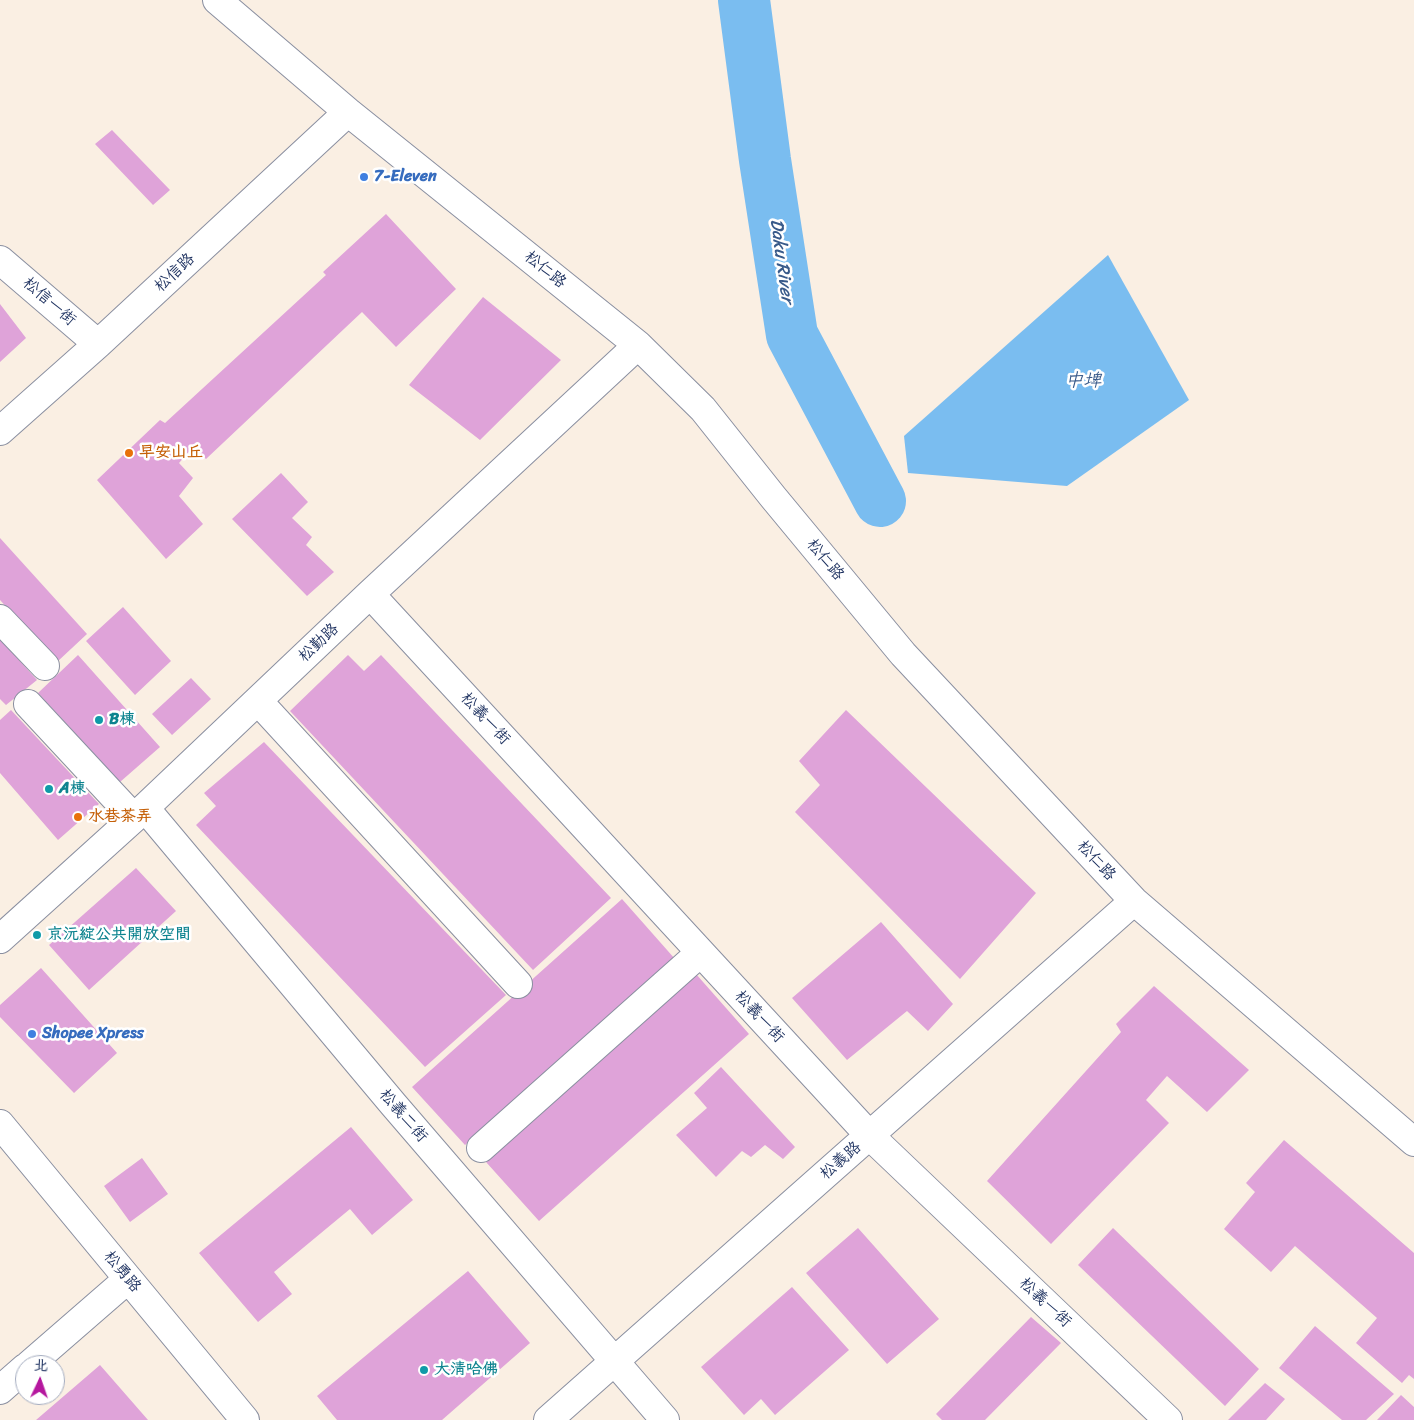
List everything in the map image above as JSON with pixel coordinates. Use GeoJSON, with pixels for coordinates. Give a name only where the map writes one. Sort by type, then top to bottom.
{"type":"FeatureCollection","features":[{"type":"Feature","properties":{"kind":"street","name":"松仁路"},"geometry":{"type":"LineString","coordinates":[[217,0],[348,112],[638,346],[703,409],[772,497],[903,654],[1134,901],[1414,1142]]}},
{"type":"Feature","properties":{"kind":"street","name":"松信路"},"geometry":{"type":"LineString","coordinates":[[0,431],[98,344],[348,112]]}},
{"type":"Feature","properties":{"kind":"street","name":"松信一街"},"geometry":{"type":"LineString","coordinates":[[0,260],[98,344]]}},
{"type":"Feature","properties":{"kind":"street","name":"松勤路"},"geometry":{"type":"LineString","coordinates":[[3,929],[139,813],[370,594],[638,346]]}},
{"type":"Feature","properties":{"kind":"street","name":"松義一街"},"geometry":{"type":"LineString","coordinates":[[370,594],[870,1136],[1168,1420]]}},
{"type":"Feature","properties":{"kind":"street"},"geometry":{"type":"LineString","coordinates":[[0,619],[44,666]]}},
{"type":"Feature","properties":{"kind":"street"},"geometry":{"type":"LineString","coordinates":[[258,701],[518,984]]}},
{"type":"Feature","properties":{"kind":"street","name":"松義二街"},"geometry":{"type":"LineString","coordinates":[[28,704],[139,813],[665,1420]]}},
{"type":"Feature","properties":{"kind":"street","name":"松義路"},"geometry":{"type":"LineString","coordinates":[[548,1420],[1134,901]]}},
{"type":"Feature","properties":{"kind":"street"},"geometry":{"type":"LineString","coordinates":[[481,1148],[700,953]]}},
{"type":"Feature","properties":{"kind":"street","name":"松勇路"},"geometry":{"type":"LineString","coordinates":[[0,1124],[245,1420]]}},
{"type":"Feature","properties":{"kind":"street"},"geometry":{"type":"LineString","coordinates":[[40,1355],[128,1279]]}},
{"type":"Feature","properties":{"kind":"street"},"geometry":{"type":"LineString","coordinates":[[0,1390],[15,1377]]}},
{"type":"Feature","properties":{"kind":"water","name":"中埤"},"geometry":{"type":"Polygon","coordinates":[[[1108,255],[1189,400],[1067,486],[908,473],[904,436],[1108,255]]]}},
{"type":"Feature","properties":{"kind":"building"},"geometry":{"type":"Polygon","coordinates":[[[112,130],[170,190],[153,205],[95,144],[112,130]]]}},
{"type":"Feature","properties":{"kind":"building"},"geometry":{"type":"Polygon","coordinates":[[[386,214],[456,289],[396,347],[362,312],[206,459],[193,447],[179,463],[193,478],[179,496],[203,524],[166,559],[97,480],[160,420],[165,423],[326,275],[323,272],[386,214]]]}},
{"type":"Feature","properties":{"kind":"building"},"geometry":{"type":"Polygon","coordinates":[[[483,297],[561,360],[480,440],[409,385],[483,297]]]}},
{"type":"Feature","properties":{"kind":"building"},"geometry":{"type":"Polygon","coordinates":[[[0,304],[26,338],[0,362],[0,304]]]}},
{"type":"Feature","properties":{"kind":"building"},"geometry":{"type":"Polygon","coordinates":[[[281,473],[308,502],[292,518],[312,537],[306,545],[334,572],[307,596],[232,519],[281,473]]]}},
{"type":"Feature","properties":{"kind":"building"},"geometry":{"type":"Polygon","coordinates":[[[0,538],[87,634],[57,662],[0,600],[0,538]]]}},
{"type":"Feature","properties":{"kind":"building"},"geometry":{"type":"Polygon","coordinates":[[[123,607],[171,661],[135,695],[86,641],[123,607]]]}},
{"type":"Feature","properties":{"kind":"building"},"geometry":{"type":"Polygon","coordinates":[[[0,639],[37,680],[6,705],[0,699],[0,639]]]}},
{"type":"Feature","properties":{"kind":"building","name":"B棟"},"geometry":{"type":"Polygon","coordinates":[[[78,655],[160,747],[120,782],[38,693],[78,655]]]}},
{"type":"Feature","properties":{"kind":"building"},"geometry":{"type":"Polygon","coordinates":[[[348,655],[364,671],[381,655],[611,898],[533,970],[290,711],[348,655]]]}},
{"type":"Feature","properties":{"kind":"building"},"geometry":{"type":"Polygon","coordinates":[[[191,678],[211,699],[172,735],[152,714],[191,678]]]}},
{"type":"Feature","properties":{"kind":"building","name":"A棟"},"geometry":{"type":"Polygon","coordinates":[[[11,710],[99,804],[58,840],[0,773],[0,720],[11,710]]]}},
{"type":"Feature","properties":{"kind":"building"},"geometry":{"type":"Polygon","coordinates":[[[846,710],[1036,893],[960,979],[795,812],[820,785],[799,761],[846,710]]]}},
{"type":"Feature","properties":{"kind":"building"},"geometry":{"type":"Polygon","coordinates":[[[264,742],[506,995],[425,1067],[196,825],[216,806],[204,793],[264,742]]]}},
{"type":"Feature","properties":{"kind":"building"},"geometry":{"type":"Polygon","coordinates":[[[136,868],[176,911],[89,990],[49,945],[136,868]]]}},
{"type":"Feature","properties":{"kind":"building"},"geometry":{"type":"Polygon","coordinates":[[[622,899],[675,959],[465,1145],[412,1087],[622,899]]]}},
{"type":"Feature","properties":{"kind":"building"},"geometry":{"type":"Polygon","coordinates":[[[881,922],[953,1004],[928,1031],[907,1011],[847,1060],[792,998],[881,922]]]}},
{"type":"Feature","properties":{"kind":"building"},"geometry":{"type":"Polygon","coordinates":[[[41,968],[117,1053],[74,1093],[0,1017],[0,1005],[41,968]]]}},
{"type":"Feature","properties":{"kind":"building"},"geometry":{"type":"Polygon","coordinates":[[[696,974],[749,1034],[539,1221],[486,1162],[696,974]]]}},
{"type":"Feature","properties":{"kind":"building"},"geometry":{"type":"Polygon","coordinates":[[[1154,986],[1249,1070],[1207,1112],[1167,1076],[1146,1100],[1169,1123],[1051,1244],[987,1181],[1121,1032],[1116,1024],[1154,986]]]}},
{"type":"Feature","properties":{"kind":"building"},"geometry":{"type":"Polygon","coordinates":[[[721,1067],[795,1147],[783,1159],[765,1145],[751,1157],[742,1151],[716,1177],[676,1135],[707,1108],[694,1093],[721,1067]]]}},
{"type":"Feature","properties":{"kind":"building"},"geometry":{"type":"Polygon","coordinates":[[[351,1127],[413,1200],[372,1235],[350,1209],[274,1272],[292,1294],[258,1322],[199,1253],[351,1127]]]}},
{"type":"Feature","properties":{"kind":"building"},"geometry":{"type":"Polygon","coordinates":[[[1284,1140],[1414,1253],[1414,1379],[1409,1375],[1402,1383],[1356,1343],[1377,1318],[1295,1246],[1271,1272],[1224,1229],[1255,1192],[1246,1183],[1284,1140]]]}},
{"type":"Feature","properties":{"kind":"building"},"geometry":{"type":"Polygon","coordinates":[[[142,1158],[168,1194],[130,1222],[104,1186],[142,1158]]]}},
{"type":"Feature","properties":{"kind":"building"},"geometry":{"type":"Polygon","coordinates":[[[858,1228],[939,1319],[887,1364],[806,1273],[858,1228]]]}},
{"type":"Feature","properties":{"kind":"building"},"geometry":{"type":"Polygon","coordinates":[[[1113,1228],[1259,1369],[1225,1406],[1078,1265],[1113,1228]]]}},
{"type":"Feature","properties":{"kind":"building","name":"大清哈佛"},"geometry":{"type":"Polygon","coordinates":[[[468,1271],[530,1343],[442,1420],[337,1420],[317,1396],[468,1271]]]}},
{"type":"Feature","properties":{"kind":"building"},"geometry":{"type":"Polygon","coordinates":[[[792,1287],[849,1350],[775,1415],[761,1399],[744,1415],[701,1367],[792,1287]]]}},
{"type":"Feature","properties":{"kind":"building"},"geometry":{"type":"Polygon","coordinates":[[[1031,1317],[1061,1343],[985,1420],[942,1420],[936,1414],[1031,1317]]]}},
{"type":"Feature","properties":{"kind":"building"},"geometry":{"type":"Polygon","coordinates":[[[1315,1326],[1394,1394],[1366,1420],[1342,1420],[1279,1368],[1315,1326]]]}},
{"type":"Feature","properties":{"kind":"building"},"geometry":{"type":"Polygon","coordinates":[[[100,1365],[148,1420],[36,1420],[53,1405],[65,1405],[65,1395],[100,1365]]]}},
{"type":"Feature","properties":{"kind":"building"},"geometry":{"type":"Polygon","coordinates":[[[1265,1383],[1285,1399],[1266,1420],[1228,1420],[1265,1383]]]}},
{"type":"Feature","properties":{"kind":"building"},"geometry":{"type":"Polygon","coordinates":[[[1401,1395],[1414,1407],[1414,1420],[1377,1420],[1401,1395]]]}},
{"type":"Feature","properties":{"kind":"waterway","name":"Daku River"},"geometry":{"type":"LineString","coordinates":[[744,0],[765,160],[792,335],[880,501]]}},
{"type":"Feature","properties":{"kind":"place","name":"7-Eleven"},"geometry":{"type":"Point","coordinates":[364,177]}},
{"type":"Feature","properties":{"kind":"place","name":"早安山丘"},"geometry":{"type":"Point","coordinates":[129,453]}},
{"type":"Feature","properties":{"kind":"place","name":"B棟"},"geometry":{"type":"Point","coordinates":[99,720]}},
{"type":"Feature","properties":{"kind":"place","name":"A棟"},"geometry":{"type":"Point","coordinates":[49,789]}},
{"type":"Feature","properties":{"kind":"place","name":"水巷茶弄"},"geometry":{"type":"Point","coordinates":[78,817]}},
{"type":"Feature","properties":{"kind":"place","name":"京沅綻公共開放空間"},"geometry":{"type":"Point","coordinates":[37,935]}},
{"type":"Feature","properties":{"kind":"place","name":"Shopee Xpress"},"geometry":{"type":"Point","coordinates":[32,1034]}},
{"type":"Feature","properties":{"kind":"place","name":"大清哈佛"},"geometry":{"type":"Point","coordinates":[424,1370]}}]}
